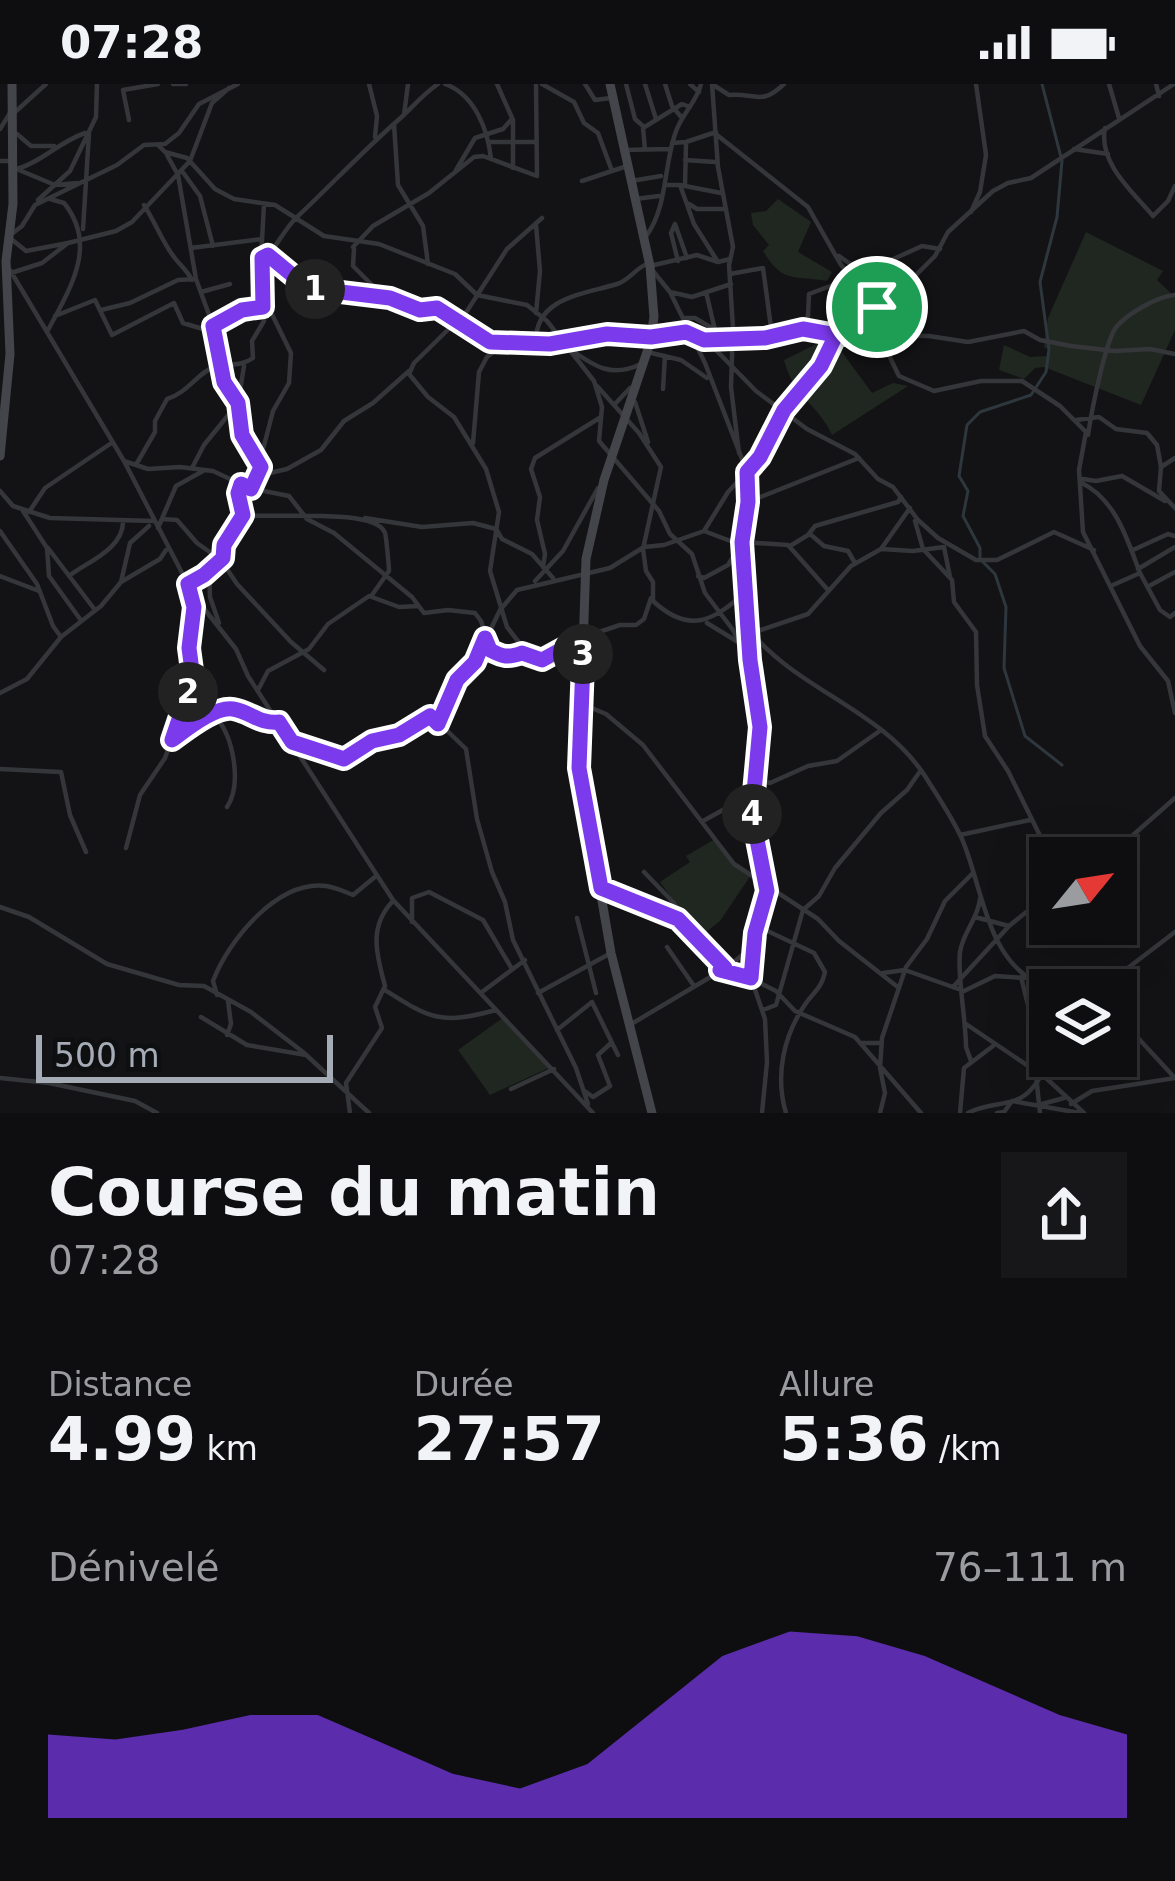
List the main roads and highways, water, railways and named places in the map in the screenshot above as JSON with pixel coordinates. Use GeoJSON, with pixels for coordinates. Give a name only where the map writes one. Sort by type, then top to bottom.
{"type":"FeatureCollection","features":[{"type":"Feature","properties":{"kind":"waterway"},"geometry":{"type":"LineString","coordinates":[[1042,84],[1062,161],[1057,217],[1040,282],[1049,349],[1046,372],[1031,395],[980,412],[967,425],[959,476],[968,491],[963,516],[980,548],[980,559],[995,574],[1006,607],[1004,668],[1025,736],[1062,765]]}}]}
